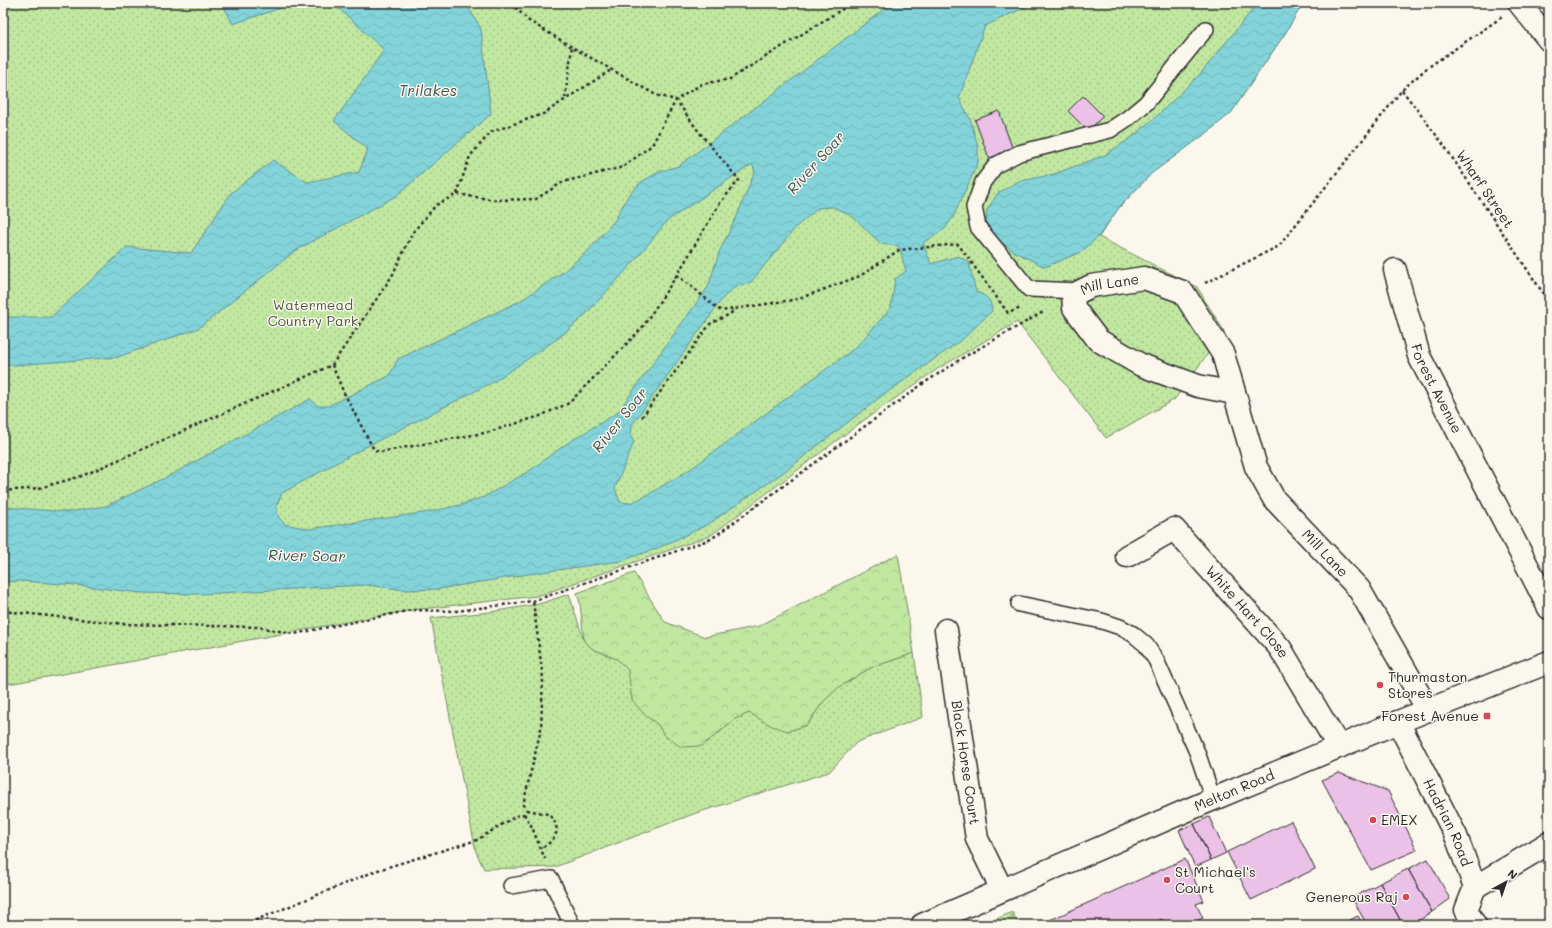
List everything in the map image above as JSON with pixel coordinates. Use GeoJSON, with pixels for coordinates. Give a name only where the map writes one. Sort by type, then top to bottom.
{"type":"FeatureCollection","features":[{"type":"Feature","properties":{"kind":"street"},"geometry":{"type":"LineString","coordinates":[[1520,4],[1549,40]]}},
{"type":"Feature","properties":{"kind":"street","name":"Forest Avenue"},"geometry":{"type":"LineString","coordinates":[[1395,270],[1420,356],[1549,608]]}},
{"type":"Feature","properties":{"kind":"street","name":"Mill Lane"},"geometry":{"type":"LineString","coordinates":[[1234,393],[1198,386],[1141,365],[1098,340],[1074,308],[1077,293],[1091,286],[1144,278],[1183,292],[1223,354],[1256,467],[1274,499],[1359,588],[1428,710]]}},
{"type":"Feature","properties":{"kind":"street","name":"White Hart Close"},"geometry":{"type":"LineString","coordinates":[[1127,556],[1174,529],[1280,648],[1339,747]]}},
{"type":"Feature","properties":{"kind":"street","name":"Black Horse Court"},"geometry":{"type":"LineString","coordinates":[[946,630],[977,839],[1002,890]]}},
{"type":"Feature","properties":{"kind":"street","name":"Melton Road"},"geometry":{"type":"LineString","coordinates":[[922,925],[1213,799],[1398,722],[1549,662]]}},
{"type":"Feature","properties":{"kind":"street","name":"Hadrian Road"},"geometry":{"type":"LineString","coordinates":[[1398,722],[1456,836],[1475,887]]}},
{"type":"Feature","properties":{"kind":"street"},"geometry":{"type":"LineString","coordinates":[[1465,920],[1475,887],[1549,843]]}},
{"type":"Feature","properties":{"kind":"lane"},"geometry":{"type":"LineString","coordinates":[[1077,293],[1029,289],[978,227],[974,207],[983,182],[996,165],[1019,153],[1110,130],[1128,118],[1146,103],[1206,29]]}},
{"type":"Feature","properties":{"kind":"lane"},"geometry":{"type":"LineString","coordinates":[[1019,604],[1120,627],[1133,634],[1146,644],[1156,660],[1197,752],[1213,799]]}},
{"type":"Feature","properties":{"kind":"lane"},"geometry":{"type":"LineString","coordinates":[[511,886],[551,879],[572,925]]}},
{"type":"Feature","properties":{"kind":"path"},"geometry":{"type":"LineString","coordinates":[[332,365],[343,391],[374,450],[380,452],[488,432],[540,416],[569,403],[642,328],[677,275],[720,203],[739,180],[699,132],[676,100],[656,95],[572,48],[529,21],[511,3]]}},
{"type":"Feature","properties":{"kind":"path"},"geometry":{"type":"LineString","coordinates":[[3,491],[39,488],[82,476],[332,365],[392,276],[413,232],[436,205],[457,194],[495,200],[536,199],[562,182],[623,167],[652,145],[676,100],[702,84],[730,79],[852,3]]}},
{"type":"Feature","properties":{"kind":"path"},"geometry":{"type":"LineString","coordinates":[[1183,292],[1197,287],[1279,246],[1402,90],[1427,68],[1520,4]]}},
{"type":"Feature","properties":{"kind":"path"},"geometry":{"type":"LineString","coordinates":[[565,98],[572,48]]}},
{"type":"Feature","properties":{"kind":"path"},"geometry":{"type":"LineString","coordinates":[[457,194],[470,156],[491,132],[543,114],[565,98],[611,70]]}},
{"type":"Feature","properties":{"kind":"path","name":"Wharf Street"},"geometry":{"type":"LineString","coordinates":[[1402,90],[1443,144],[1549,302]]}},
{"type":"Feature","properties":{"kind":"path"},"geometry":{"type":"LineString","coordinates":[[677,275],[694,291],[721,311],[765,305],[805,297],[860,276],[899,250],[924,248]]}},
{"type":"Feature","properties":{"kind":"path"},"geometry":{"type":"LineString","coordinates":[[3,611],[125,624],[259,627],[294,634],[412,610],[457,611],[533,601],[711,539],[924,383],[964,357],[1077,293]]}},
{"type":"Feature","properties":{"kind":"path"},"geometry":{"type":"LineString","coordinates":[[642,417],[710,324],[737,309]]}},
{"type":"Feature","properties":{"kind":"path"},"geometry":{"type":"LineString","coordinates":[[533,601],[543,678],[541,729],[523,805],[527,810],[548,814],[556,824],[556,835],[552,841],[541,848]]}},
{"type":"Feature","properties":{"kind":"path"},"geometry":{"type":"LineString","coordinates":[[244,925],[378,870],[477,840],[516,816],[524,814],[527,810]]}},
{"type":"Feature","properties":{"kind":"path"},"geometry":{"type":"LineString","coordinates":[[524,814],[546,861]]}},
{"type":"Feature","properties":{"kind":"green space","name":"Watermead Country Park"},"geometry":{"type":"Polygon","coordinates":[[[3,3],[1303,3],[1286,32],[1231,113],[1208,132],[1152,173],[1118,209],[1099,237],[1197,287],[1224,331],[1175,399],[1106,438],[1017,322],[936,370],[860,423],[710,536],[537,596],[412,610],[3,685],[3,3]]]}},
{"type":"Feature","properties":{"kind":"green space"},"geometry":{"type":"Polygon","coordinates":[[[898,554],[914,653],[870,668],[839,687],[823,702],[807,725],[788,731],[772,726],[749,713],[735,719],[702,746],[681,747],[665,736],[658,725],[644,714],[632,700],[628,670],[617,659],[593,649],[584,641],[580,603],[577,593],[634,573],[665,622],[705,637],[759,626],[898,554]]]}},
{"type":"Feature","properties":{"kind":"green space"},"geometry":{"type":"Polygon","coordinates":[[[569,594],[584,641],[593,649],[617,659],[628,670],[644,714],[658,725],[665,736],[719,733],[735,719],[749,713],[788,731],[807,725],[823,702],[839,687],[870,668],[914,653],[923,717],[857,742],[829,772],[696,813],[555,867],[484,869],[476,852],[431,618],[490,612],[539,604],[569,594]]]}},
{"type":"Feature","properties":{"kind":"green space"},"geometry":{"type":"Polygon","coordinates":[[[1012,912],[1019,925],[983,925],[1012,912]]]}},
{"type":"Feature","properties":{"kind":"water"},"geometry":{"type":"Polygon","coordinates":[[[222,3],[296,3],[233,24],[222,3]]]}},
{"type":"Feature","properties":{"kind":"water","name":"Trilakes"},"geometry":{"type":"Polygon","coordinates":[[[333,3],[466,3],[481,29],[491,114],[396,196],[295,251],[199,328],[118,357],[3,366],[3,317],[51,317],[127,247],[191,253],[231,193],[273,160],[307,182],[359,172],[368,149],[334,121],[384,50],[333,3]]]}},
{"type":"Feature","properties":{"kind":"water","name":"River Soar"},"geometry":{"type":"Polygon","coordinates":[[[892,3],[1034,3],[985,26],[959,98],[970,119],[978,146],[978,163],[954,215],[945,229],[923,243],[931,264],[958,256],[969,262],[976,292],[988,298],[992,311],[963,339],[879,398],[784,472],[707,525],[658,548],[621,561],[535,573],[439,589],[407,590],[366,585],[200,594],[141,593],[76,585],[21,581],[3,582],[3,507],[68,512],[106,506],[165,478],[310,399],[318,406],[328,406],[389,376],[398,359],[522,300],[564,271],[589,250],[615,220],[628,196],[641,182],[661,171],[679,166],[892,3]],[[752,164],[667,221],[631,265],[584,316],[560,337],[495,381],[358,451],[282,493],[276,507],[279,518],[285,524],[309,529],[429,512],[460,505],[484,497],[529,471],[569,442],[617,413],[708,287],[720,250],[737,216],[755,171],[752,164]],[[833,207],[818,208],[796,227],[751,282],[734,288],[723,298],[632,425],[631,437],[634,442],[615,488],[620,502],[630,503],[644,497],[692,468],[856,347],[891,308],[895,279],[906,271],[899,246],[881,244],[852,216],[833,207]]]}},
{"type":"Feature","properties":{"kind":"water"},"geometry":{"type":"Polygon","coordinates":[[[1258,3],[1303,3],[1286,32],[1231,113],[1208,132],[1152,173],[1121,205],[1098,237],[1081,252],[1045,267],[1015,252],[994,237],[986,227],[987,210],[998,193],[1017,182],[1054,174],[1105,155],[1132,137],[1159,114],[1201,73],[1258,3]]]}},
{"type":"Feature","properties":{"kind":"building"},"geometry":{"type":"Polygon","coordinates":[[[1083,96],[1103,116],[1088,131],[1068,111],[1083,96]]]}},
{"type":"Feature","properties":{"kind":"building"},"geometry":{"type":"Polygon","coordinates":[[[999,111],[1013,150],[989,158],[975,120],[999,111]]]}},
{"type":"Feature","properties":{"kind":"building","name":"EMEX"},"geometry":{"type":"Polygon","coordinates":[[[1339,773],[1388,791],[1417,850],[1371,870],[1322,780],[1339,773]]]}},
{"type":"Feature","properties":{"kind":"building"},"geometry":{"type":"Polygon","coordinates":[[[1209,817],[1226,853],[1211,860],[1194,824],[1209,817]]]}},
{"type":"Feature","properties":{"kind":"building"},"geometry":{"type":"Polygon","coordinates":[[[1291,821],[1315,869],[1251,900],[1227,852],[1291,821]]]}},
{"type":"Feature","properties":{"kind":"building"},"geometry":{"type":"Polygon","coordinates":[[[1194,824],[1211,860],[1195,867],[1179,830],[1194,824]]]}},
{"type":"Feature","properties":{"kind":"building","name":"St Michael's Court"},"geometry":{"type":"Polygon","coordinates":[[[1185,859],[1204,901],[1196,904],[1203,918],[1188,925],[1165,925],[1162,919],[1148,925],[1039,925],[1185,859]]]}},
{"type":"Feature","properties":{"kind":"building"},"geometry":{"type":"Polygon","coordinates":[[[1428,859],[1450,899],[1432,912],[1408,869],[1428,859]]]}},
{"type":"Feature","properties":{"kind":"building","name":"Generous Raj"},"geometry":{"type":"Polygon","coordinates":[[[1408,869],[1432,912],[1412,925],[1403,925],[1380,883],[1408,869]]]}},
{"type":"Feature","properties":{"kind":"building"},"geometry":{"type":"Polygon","coordinates":[[[1380,883],[1403,925],[1367,925],[1352,898],[1380,883]]]}},
{"type":"Feature","properties":{"kind":"building"},"geometry":{"type":"Polygon","coordinates":[[[1358,916],[1363,925],[1340,925],[1358,916]]]}},
{"type":"Feature","properties":{"kind":"place","name":"Thurmaston Stores"},"geometry":{"type":"Point","coordinates":[1380,685]}},
{"type":"Feature","properties":{"kind":"place","name":"Forest Avenue"},"geometry":{"type":"Point","coordinates":[1487,716]}},
{"type":"Feature","properties":{"kind":"place","name":"EMEX"},"geometry":{"type":"Point","coordinates":[1373,820]}},
{"type":"Feature","properties":{"kind":"place","name":"St Michael's Court"},"geometry":{"type":"Point","coordinates":[1167,880]}},
{"type":"Feature","properties":{"kind":"place","name":"Generous Raj"},"geometry":{"type":"Point","coordinates":[1406,897]}}]}
